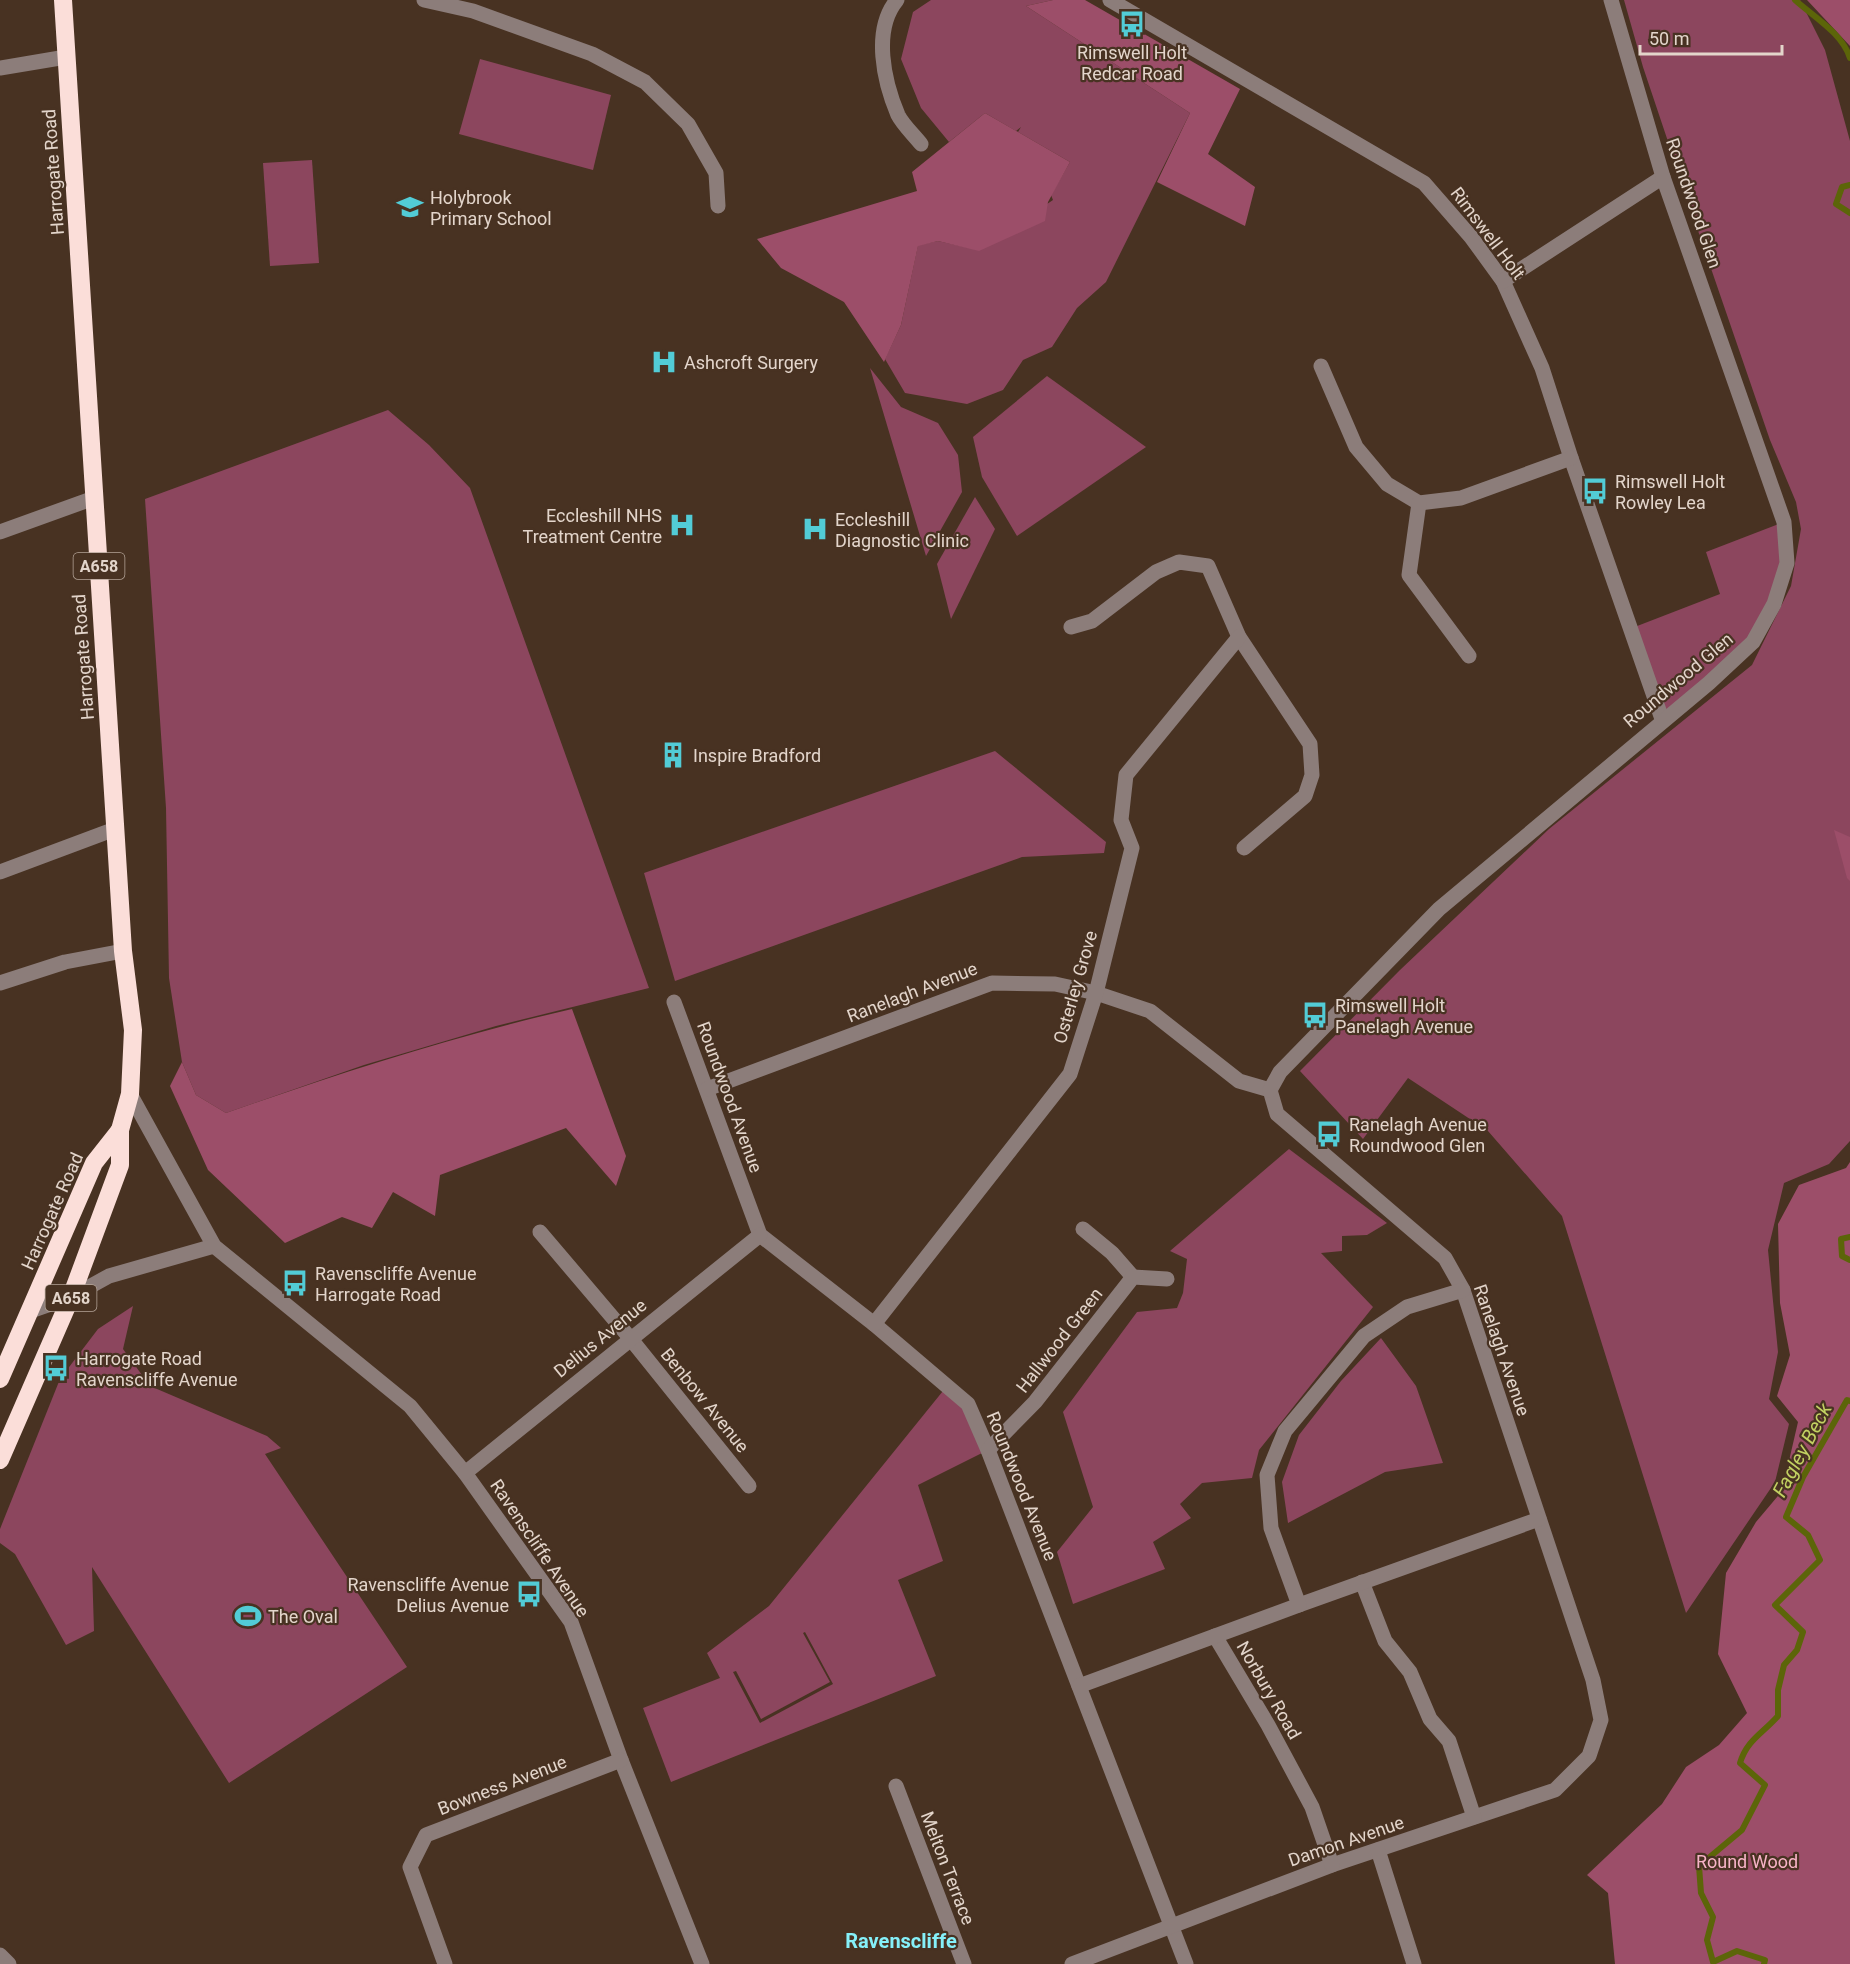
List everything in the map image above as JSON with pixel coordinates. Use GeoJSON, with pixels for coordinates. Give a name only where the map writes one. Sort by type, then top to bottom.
{"type":"FeatureCollection","features":[{"type":"Feature","properties":{"kind":"highway","name":"Harrogate Road"},"geometry":{"type":"LineString","coordinates":[[0,1460],[71,1297],[120,1165],[120,1130],[130,1094],[133,1030],[123,951],[63,0]]}},
{"type":"Feature","properties":{"kind":"highway","name":"Harrogate Road"},"geometry":{"type":"LineString","coordinates":[[0,1379],[28,1312],[53,1262],[94,1163],[120,1130]]}},
{"type":"Feature","properties":{"kind":"street"},"geometry":{"type":"LineString","coordinates":[[424,0],[474,5],[592,54],[645,82],[688,124],[716,173],[718,206]]}},
{"type":"Feature","properties":{"kind":"street","name":"Rimswell Holt"},"geometry":{"type":"LineString","coordinates":[[1110,0],[1424,183],[1471,237],[1503,281],[1542,368],[1570,458],[1662,719]]}},
{"type":"Feature","properties":{"kind":"street","name":"Roundwood Glen"},"geometry":{"type":"LineString","coordinates":[[1270,1090],[1280,1072],[1439,909],[1662,719],[1709,682],[1753,642],[1774,604],[1787,562],[1784,522],[1663,177],[1611,0]]}},
{"type":"Feature","properties":{"kind":"street"},"geometry":{"type":"LineString","coordinates":[[889,2],[881,46],[888,81],[899,117],[921,144]]}},
{"type":"Feature","properties":{"kind":"street"},"geometry":{"type":"LineString","coordinates":[[0,68],[66,57]]}},
{"type":"Feature","properties":{"kind":"street"},"geometry":{"type":"LineString","coordinates":[[1503,281],[1663,177]]}},
{"type":"Feature","properties":{"kind":"street"},"geometry":{"type":"LineString","coordinates":[[1321,366],[1356,447],[1387,484],[1419,503],[1461,498],[1570,458]]}},
{"type":"Feature","properties":{"kind":"street"},"geometry":{"type":"LineString","coordinates":[[0,532],[94,498]]}},
{"type":"Feature","properties":{"kind":"street"},"geometry":{"type":"LineString","coordinates":[[1419,503],[1409,574],[1469,656]]}},
{"type":"Feature","properties":{"kind":"street"},"geometry":{"type":"LineString","coordinates":[[1071,627],[1092,621],[1156,572],[1179,562],[1208,566],[1239,637],[1311,744],[1312,775],[1305,796],[1244,848]]}},
{"type":"Feature","properties":{"kind":"street","name":"Osterley Grove"},"geometry":{"type":"LineString","coordinates":[[874,1324],[1070,1074],[1096,993],[1132,848],[1121,820],[1126,775],[1239,637]]}},
{"type":"Feature","properties":{"kind":"street"},"geometry":{"type":"LineString","coordinates":[[0,872],[115,829]]}},
{"type":"Feature","properties":{"kind":"street"},"geometry":{"type":"LineString","coordinates":[[0,983],[65,962],[123,951]]}},
{"type":"Feature","properties":{"kind":"street","name":"Ranelagh Avenue"},"geometry":{"type":"LineString","coordinates":[[707,1089],[992,983],[1055,984],[1096,993],[1150,1011],[1239,1081],[1270,1090],[1277,1114],[1445,1258],[1463,1290],[1593,1680],[1601,1720]]}},
{"type":"Feature","properties":{"kind":"street","name":"Roundwood Avenue"},"geometry":{"type":"LineString","coordinates":[[674,1002],[760,1235],[874,1324],[968,1404],[988,1450],[1186,1964]]}},
{"type":"Feature","properties":{"kind":"street","name":"Ravenscliffe Avenue"},"geometry":{"type":"LineString","coordinates":[[130,1094],[214,1246],[410,1406],[465,1473],[571,1622],[621,1760],[702,1964]]}},
{"type":"Feature","properties":{"kind":"street"},"geometry":{"type":"LineString","coordinates":[[1083,1229],[1112,1253],[1133,1277],[1167,1279]]}},
{"type":"Feature","properties":{"kind":"street","name":"Benbow Avenue"},"geometry":{"type":"LineString","coordinates":[[540,1232],[630,1338],[749,1486]]}},
{"type":"Feature","properties":{"kind":"street","name":"Delius Avenue"},"geometry":{"type":"LineString","coordinates":[[465,1473],[760,1235]]}},
{"type":"Feature","properties":{"kind":"street"},"geometry":{"type":"LineString","coordinates":[[28,1312],[71,1297],[109,1276],[214,1246]]}},
{"type":"Feature","properties":{"kind":"street","name":"Hallwood Green"},"geometry":{"type":"LineString","coordinates":[[988,1450],[1035,1402],[1133,1277]]}},
{"type":"Feature","properties":{"kind":"street"},"geometry":{"type":"LineString","coordinates":[[1463,1290],[1407,1307],[1364,1336],[1285,1431],[1267,1475],[1271,1528],[1299,1605],[1539,1519]]}},
{"type":"Feature","properties":{"kind":"street"},"geometry":{"type":"LineString","coordinates":[[1362,1582],[1385,1641],[1410,1671],[1430,1719],[1449,1741],[1474,1817]]}},
{"type":"Feature","properties":{"kind":"street","name":"Norbury Road"},"geometry":{"type":"LineString","coordinates":[[1299,1605],[1215,1635],[1268,1725],[1312,1807],[1332,1865]]}},
{"type":"Feature","properties":{"kind":"street"},"geometry":{"type":"LineString","coordinates":[[1079,1686],[1215,1635]]}},
{"type":"Feature","properties":{"kind":"street","name":"Damon Avenue"},"geometry":{"type":"LineString","coordinates":[[1072,1964],[1332,1865],[1555,1790],[1589,1756],[1601,1720]]}},
{"type":"Feature","properties":{"kind":"street","name":"Bowness Avenue"},"geometry":{"type":"LineString","coordinates":[[445,1964],[410,1867],[426,1835],[621,1760]]}},
{"type":"Feature","properties":{"kind":"street","name":"Melton Terrace"},"geometry":{"type":"LineString","coordinates":[[896,1785],[964,1964]]}},
{"type":"Feature","properties":{"kind":"street"},"geometry":{"type":"LineString","coordinates":[[1378,1850],[1414,1964]]}},
{"type":"Feature","properties":{"kind":"street"},"geometry":{"type":"LineString","coordinates":[[0,1955],[9,1964]]}},
{"type":"Feature","properties":{"kind":"shaded area"},"geometry":{"type":"Polygon","coordinates":[[[931,0],[1053,0],[1026,6],[1190,113],[1106,282],[1077,308],[1052,347],[1023,360],[1003,390],[967,404],[905,393],[885,359],[901,325],[918,245],[938,241],[979,250],[1053,200],[1051,195],[1070,162],[1018,132],[1021,127],[1016,131],[985,113],[949,142],[921,108],[901,59],[913,12],[931,0]]]}},
{"type":"Feature","properties":{"kind":"shaded area"},"geometry":{"type":"Polygon","coordinates":[[[1624,0],[1800,0],[1825,50],[1850,141],[1850,1141],[1829,1164],[1784,1183],[1768,1250],[1778,1352],[1769,1399],[1789,1424],[1775,1482],[1686,1613],[1562,1216],[1488,1131],[1408,1078],[1363,1139],[1300,1071],[1400,970],[1549,829],[1752,665],[1791,586],[1801,529],[1796,502],[1770,440],[1694,219],[1643,67],[1624,0]]]}},
{"type":"Feature","properties":{"kind":"shaded area"},"geometry":{"type":"Polygon","coordinates":[[[480,59],[611,95],[593,170],[459,134],[480,59]]]}},
{"type":"Feature","properties":{"kind":"shaded area"},"geometry":{"type":"Polygon","coordinates":[[[312,160],[319,263],[270,266],[263,163],[312,160]]]}},
{"type":"Feature","properties":{"kind":"shaded area"},"geometry":{"type":"Polygon","coordinates":[[[870,368],[901,407],[938,423],[958,455],[962,492],[926,556],[870,368]]]}},
{"type":"Feature","properties":{"kind":"shaded area"},"geometry":{"type":"Polygon","coordinates":[[[1047,376],[1146,447],[1017,536],[982,477],[973,437],[1047,376]]]}},
{"type":"Feature","properties":{"kind":"shaded area"},"geometry":{"type":"Polygon","coordinates":[[[388,410],[429,445],[470,488],[649,988],[496,1026],[364,1065],[226,1113],[196,1095],[182,1062],[169,978],[166,808],[145,499],[388,410]]]}},
{"type":"Feature","properties":{"kind":"shaded area"},"geometry":{"type":"Polygon","coordinates":[[[975,497],[995,529],[951,619],[937,564],[975,497]]]}},
{"type":"Feature","properties":{"kind":"shaded area"},"geometry":{"type":"Polygon","coordinates":[[[1784,522],[1787,563],[1753,642],[1662,719],[1632,628],[1720,594],[1706,552],[1784,522]]]}},
{"type":"Feature","properties":{"kind":"shaded area"},"geometry":{"type":"Polygon","coordinates":[[[995,751],[1106,842],[1104,853],[1022,857],[675,981],[644,873],[995,751]]]}},
{"type":"Feature","properties":{"kind":"shaded area"},"geometry":{"type":"Polygon","coordinates":[[[1289,1149],[1387,1223],[1367,1235],[1342,1236],[1342,1251],[1321,1253],[1373,1307],[1259,1450],[1252,1478],[1202,1483],[1180,1504],[1191,1518],[1153,1542],[1165,1569],[1073,1604],[1057,1552],[1093,1507],[1063,1412],[1137,1312],[1177,1308],[1183,1293],[1187,1259],[1170,1251],[1289,1149]]]}},
{"type":"Feature","properties":{"kind":"shaded area","name":"The Oval"},"geometry":{"type":"Polygon","coordinates":[[[133,1306],[123,1349],[150,1386],[267,1436],[281,1448],[265,1454],[407,1667],[229,1783],[92,1567],[94,1631],[66,1645],[15,1554],[0,1543],[0,1529],[60,1379],[98,1329],[133,1306]]]}},
{"type":"Feature","properties":{"kind":"shaded area"},"geometry":{"type":"Polygon","coordinates":[[[1381,1338],[1416,1386],[1443,1463],[1385,1472],[1288,1523],[1282,1482],[1299,1435],[1341,1381],[1381,1338]]]}},
{"type":"Feature","properties":{"kind":"shaded area"},"geometry":{"type":"Polygon","coordinates":[[[947,1386],[968,1404],[988,1450],[918,1485],[943,1561],[898,1580],[936,1676],[671,1782],[643,1708],[720,1678],[707,1653],[769,1606],[947,1386]],[[805,1632],[803,1633],[830,1682],[761,1719],[736,1671],[733,1672],[760,1723],[833,1684],[805,1632]]]}},
{"type":"Feature","properties":{"kind":"green space"},"geometry":{"type":"Polygon","coordinates":[[[1053,0],[1085,0],[1240,89],[1208,154],[1255,187],[1245,226],[1157,182],[1190,113],[1026,6],[1053,0]]]}},
{"type":"Feature","properties":{"kind":"green space"},"geometry":{"type":"Polygon","coordinates":[[[1807,0],[1850,0],[1850,46],[1807,0]]]}},
{"type":"Feature","properties":{"kind":"green space"},"geometry":{"type":"Polygon","coordinates":[[[985,113],[1070,162],[1048,202],[1045,221],[979,251],[938,241],[918,246],[901,325],[884,362],[844,302],[781,268],[757,239],[917,191],[912,172],[985,113]]]}},
{"type":"Feature","properties":{"kind":"green space"},"geometry":{"type":"Polygon","coordinates":[[[1834,830],[1850,837],[1850,881],[1847,878],[1834,830]]]}},
{"type":"Feature","properties":{"kind":"green space"},"geometry":{"type":"Polygon","coordinates":[[[572,1009],[626,1156],[616,1186],[566,1128],[440,1175],[435,1216],[393,1192],[372,1228],[342,1217],[285,1243],[208,1170],[170,1086],[182,1062],[196,1095],[226,1113],[398,1056],[572,1009]]]}},
{"type":"Feature","properties":{"kind":"green space","name":"Round Wood"},"geometry":{"type":"Polygon","coordinates":[[[1850,1162],[1850,1964],[1615,1964],[1608,1893],[1587,1875],[1662,1804],[1686,1767],[1719,1745],[1747,1713],[1718,1654],[1726,1573],[1756,1522],[1782,1491],[1798,1422],[1777,1396],[1790,1355],[1780,1303],[1778,1224],[1799,1185],[1846,1168],[1850,1162]]]}},
{"type":"Feature","properties":{"kind":"waterway","name":"Fagley Beck"},"geometry":{"type":"LineString","coordinates":[[1795,0],[1834,33],[1850,58]]}},
{"type":"Feature","properties":{"kind":"waterway","name":"Fagley Beck"},"geometry":{"type":"LineString","coordinates":[[1850,185],[1842,187],[1836,204],[1850,213]]}},
{"type":"Feature","properties":{"kind":"waterway","name":"Fagley Beck"},"geometry":{"type":"LineString","coordinates":[[1850,1237],[1841,1239],[1842,1256],[1850,1260]]}},
{"type":"Feature","properties":{"kind":"waterway","name":"Fagley Beck"},"geometry":{"type":"LineString","coordinates":[[1764,1964],[1765,1960],[1737,1951],[1713,1962],[1707,1940],[1713,1917],[1701,1893],[1699,1866],[1742,1830],[1765,1785],[1740,1763],[1751,1743],[1778,1716],[1778,1690],[1784,1665],[1797,1650],[1803,1632],[1775,1605],[1820,1560],[1808,1535],[1786,1517],[1803,1477],[1847,1400],[1850,1401]]}},
{"type":"Feature","properties":{"kind":"place","name":"Rimswell Holt Redcar Road"},"geometry":{"type":"Point","coordinates":[1132,24]}},
{"type":"Feature","properties":{"kind":"place","name":"Holybrook Primary School"},"geometry":{"type":"Point","coordinates":[410,207]}},
{"type":"Feature","properties":{"kind":"place","name":"Ashcroft Surgery"},"geometry":{"type":"Point","coordinates":[664,362]}},
{"type":"Feature","properties":{"kind":"place","name":"Rimswell Holt Rowley Lea"},"geometry":{"type":"Point","coordinates":[1595,491]}},
{"type":"Feature","properties":{"kind":"place","name":"Eccleshill NHS Treatment Centre"},"geometry":{"type":"Point","coordinates":[682,525]}},
{"type":"Feature","properties":{"kind":"place","name":"Eccleshill Diagnostic Clinic"},"geometry":{"type":"Point","coordinates":[815,529]}},
{"type":"Feature","properties":{"kind":"place","name":"Inspire Bradford"},"geometry":{"type":"Point","coordinates":[673,755]}},
{"type":"Feature","properties":{"kind":"place","name":"Rimswell Holt Panelagh Avenue"},"geometry":{"type":"Point","coordinates":[1315,1015]}},
{"type":"Feature","properties":{"kind":"place","name":"Ranelagh Avenue Roundwood Glen"},"geometry":{"type":"Point","coordinates":[1329,1134]}},
{"type":"Feature","properties":{"kind":"place","name":"Ravenscliffe Avenue Harrogate Road"},"geometry":{"type":"Point","coordinates":[295,1283]}},
{"type":"Feature","properties":{"kind":"place","name":"Harrogate Road Ravenscliffe Avenue"},"geometry":{"type":"Point","coordinates":[56,1368]}},
{"type":"Feature","properties":{"kind":"place","name":"Ravenscliffe Avenue Delius Avenue"},"geometry":{"type":"Point","coordinates":[529,1594]}},
{"type":"Feature","properties":{"kind":"place","name":"The Oval"},"geometry":{"type":"Point","coordinates":[248,1616]}},
{"type":"Feature","properties":{"kind":"district","name":"Ravenscliffe"},"geometry":{"type":"Point","coordinates":[901,1941]}}]}
